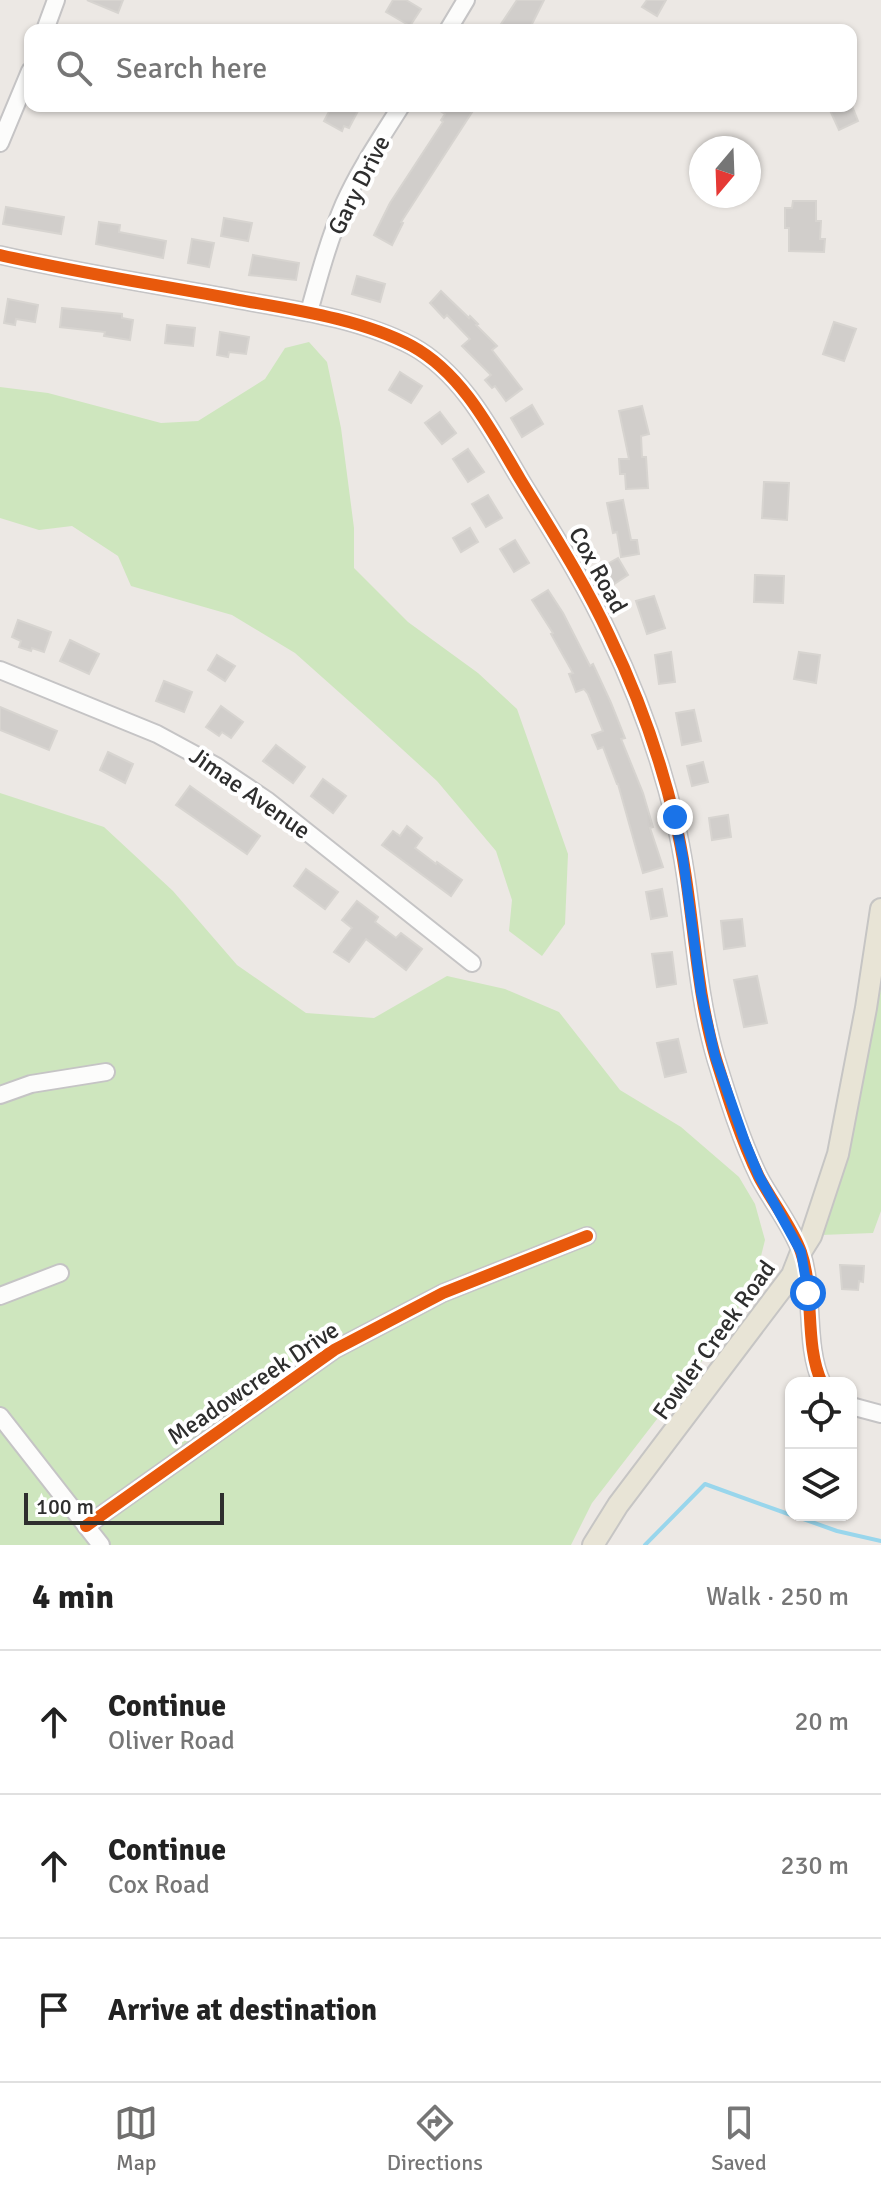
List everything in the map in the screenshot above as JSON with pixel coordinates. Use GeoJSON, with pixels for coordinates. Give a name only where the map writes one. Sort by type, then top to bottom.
{"type":"FeatureCollection","features":[{"type":"Feature","properties":{"kind":"main road","name":"Fowler Creek Road"},"geometry":{"type":"LineString","coordinates":[[593,1545],[618,1505],[792,1275],[811,1236],[838,1154],[881,909]]}},
{"type":"Feature","properties":{"kind":"street"},"geometry":{"type":"LineString","coordinates":[[47,24],[56,0]]}},
{"type":"Feature","properties":{"kind":"street"},"geometry":{"type":"LineString","coordinates":[[452,24],[466,0]]}},
{"type":"Feature","properties":{"kind":"street"},"geometry":{"type":"LineString","coordinates":[[0,143],[24,85]]}},
{"type":"Feature","properties":{"kind":"street","name":"Gary Drive"},"geometry":{"type":"LineString","coordinates":[[309,312],[344,203],[397,112]]}},
{"type":"Feature","properties":{"kind":"street","name":"Cox Road"},"geometry":{"type":"LineString","coordinates":[[0,255],[309,312],[381,332],[415,348],[440,367],[486,422],[564,551],[609,635],[640,710],[675,817],[701,993],[715,1056],[759,1176],[801,1252],[819,1377]]}},
{"type":"Feature","properties":{"kind":"street","name":"Jimae Avenue"},"geometry":{"type":"LineString","coordinates":[[0,670],[157,734],[216,766],[268,801],[472,963]]}},
{"type":"Feature","properties":{"kind":"street"},"geometry":{"type":"LineString","coordinates":[[0,1095],[42,1082],[106,1072]]}},
{"type":"Feature","properties":{"kind":"street","name":"Meadowcreek Drive"},"geometry":{"type":"LineString","coordinates":[[86,1526],[334,1350],[443,1293],[587,1236]]}},
{"type":"Feature","properties":{"kind":"street"},"geometry":{"type":"LineString","coordinates":[[0,1296],[60,1273]]}},
{"type":"Feature","properties":{"kind":"street"},"geometry":{"type":"LineString","coordinates":[[857,1408],[881,1414]]}},
{"type":"Feature","properties":{"kind":"street"},"geometry":{"type":"LineString","coordinates":[[0,1416],[101,1545]]}},
{"type":"Feature","properties":{"kind":"green space"},"geometry":{"type":"Polygon","coordinates":[[[309,342],[327,362],[341,428],[354,528],[354,568],[408,622],[478,673],[517,709],[568,854],[565,924],[542,956],[509,931],[512,900],[496,851],[437,781],[295,653],[232,615],[131,586],[118,556],[72,526],[39,530],[0,518],[0,387],[48,393],[161,423],[198,421],[265,379],[285,348],[309,342]]]}},
{"type":"Feature","properties":{"kind":"green space"},"geometry":{"type":"Polygon","coordinates":[[[0,793],[104,827],[173,891],[237,965],[306,1013],[374,1018],[447,976],[505,989],[559,1012],[620,1090],[681,1127],[739,1177],[755,1204],[765,1240],[754,1284],[712,1348],[592,1503],[571,1545],[0,1545],[0,793]]]}},
{"type":"Feature","properties":{"kind":"green space"},"geometry":{"type":"Polygon","coordinates":[[[881,988],[881,1211],[873,1233],[821,1235],[842,1177],[881,988]]]}},
{"type":"Feature","properties":{"kind":"building"},"geometry":{"type":"Polygon","coordinates":[[[87,0],[123,0],[118,13],[87,0]]]}},
{"type":"Feature","properties":{"kind":"building"},"geometry":{"type":"Polygon","coordinates":[[[393,0],[406,0],[421,9],[411,24],[386,12],[393,0]]]}},
{"type":"Feature","properties":{"kind":"building"},"geometry":{"type":"Polygon","coordinates":[[[517,0],[544,0],[532,24],[501,24],[517,0]]]}},
{"type":"Feature","properties":{"kind":"building"},"geometry":{"type":"Polygon","coordinates":[[[647,0],[666,0],[657,16],[642,7],[647,0]]]}},
{"type":"Feature","properties":{"kind":"building"},"geometry":{"type":"Polygon","coordinates":[[[329,112],[357,112],[349,128],[344,126],[342,131],[324,121],[329,112]]]}},
{"type":"Feature","properties":{"kind":"building"},"geometry":{"type":"Polygon","coordinates":[[[442,112],[472,112],[401,222],[392,245],[374,235],[445,114],[442,112]]]}},
{"type":"Feature","properties":{"kind":"building"},"geometry":{"type":"Polygon","coordinates":[[[831,112],[854,112],[858,121],[839,130],[831,112]]]}},
{"type":"Feature","properties":{"kind":"building"},"geometry":{"type":"Polygon","coordinates":[[[793,201],[816,201],[816,221],[821,221],[820,239],[825,239],[824,252],[789,251],[785,208],[792,208],[793,201]]]}},
{"type":"Feature","properties":{"kind":"building"},"geometry":{"type":"Polygon","coordinates":[[[6,207],[64,217],[61,234],[3,224],[6,207]]]}},
{"type":"Feature","properties":{"kind":"building"},"geometry":{"type":"Polygon","coordinates":[[[224,218],[252,223],[248,241],[221,236],[224,218]]]}},
{"type":"Feature","properties":{"kind":"building"},"geometry":{"type":"Polygon","coordinates":[[[99,222],[120,225],[119,232],[166,241],[163,258],[96,244],[99,222]]]}},
{"type":"Feature","properties":{"kind":"building"},"geometry":{"type":"Polygon","coordinates":[[[192,239],[214,243],[209,267],[188,263],[192,239]]]}},
{"type":"Feature","properties":{"kind":"building"},"geometry":{"type":"Polygon","coordinates":[[[253,255],[299,263],[296,280],[249,275],[253,255]]]}},
{"type":"Feature","properties":{"kind":"building"},"geometry":{"type":"Polygon","coordinates":[[[357,276],[385,284],[380,302],[352,294],[357,276]]]}},
{"type":"Feature","properties":{"kind":"building"},"geometry":{"type":"Polygon","coordinates":[[[441,291],[470,316],[497,346],[492,350],[522,389],[506,401],[495,386],[492,388],[485,380],[491,375],[462,346],[470,339],[447,315],[444,318],[430,303],[441,291]]]}},
{"type":"Feature","properties":{"kind":"building"},"geometry":{"type":"Polygon","coordinates":[[[8,299],[38,305],[35,322],[16,319],[15,325],[4,323],[8,299]]]}},
{"type":"Feature","properties":{"kind":"building"},"geometry":{"type":"Polygon","coordinates":[[[62,308],[122,314],[122,318],[133,320],[130,340],[104,336],[105,332],[60,327],[62,308]]]}},
{"type":"Feature","properties":{"kind":"building"},"geometry":{"type":"Polygon","coordinates":[[[834,322],[856,329],[844,361],[823,354],[834,322]]]}},
{"type":"Feature","properties":{"kind":"building"},"geometry":{"type":"Polygon","coordinates":[[[167,325],[195,328],[193,346],[165,343],[167,325]]]}},
{"type":"Feature","properties":{"kind":"building"},"geometry":{"type":"Polygon","coordinates":[[[220,332],[249,337],[246,354],[229,352],[228,357],[217,355],[220,332]]]}},
{"type":"Feature","properties":{"kind":"building"},"geometry":{"type":"Polygon","coordinates":[[[400,372],[422,386],[411,403],[389,390],[400,372]]]}},
{"type":"Feature","properties":{"kind":"building"},"geometry":{"type":"Polygon","coordinates":[[[532,405],[543,424],[522,437],[511,418],[532,405]]]}},
{"type":"Feature","properties":{"kind":"building"},"geometry":{"type":"Polygon","coordinates":[[[642,406],[649,434],[641,436],[648,488],[626,489],[625,474],[620,474],[619,459],[629,459],[619,411],[642,406]]]}},
{"type":"Feature","properties":{"kind":"building"},"geometry":{"type":"Polygon","coordinates":[[[440,412],[456,433],[442,444],[425,423],[440,412]]]}},
{"type":"Feature","properties":{"kind":"building"},"geometry":{"type":"Polygon","coordinates":[[[468,449],[484,472],[468,482],[453,459],[468,449]]]}},
{"type":"Feature","properties":{"kind":"building"},"geometry":{"type":"Polygon","coordinates":[[[764,482],[789,483],[787,520],[762,518],[764,482]]]}},
{"type":"Feature","properties":{"kind":"building"},"geometry":{"type":"Polygon","coordinates":[[[488,495],[502,518],[486,527],[472,504],[488,495]]]}},
{"type":"Feature","properties":{"kind":"building"},"geometry":{"type":"Polygon","coordinates":[[[623,500],[631,540],[637,540],[639,554],[621,557],[617,532],[613,533],[607,503],[623,500]]]}},
{"type":"Feature","properties":{"kind":"building"},"geometry":{"type":"Polygon","coordinates":[[[470,528],[478,542],[461,552],[453,538],[470,528]]]}},
{"type":"Feature","properties":{"kind":"building"},"geometry":{"type":"Polygon","coordinates":[[[515,540],[529,563],[514,572],[500,549],[515,540]]]}},
{"type":"Feature","properties":{"kind":"building"},"geometry":{"type":"Polygon","coordinates":[[[618,558],[628,575],[611,586],[600,568],[618,558]]]}},
{"type":"Feature","properties":{"kind":"building"},"geometry":{"type":"Polygon","coordinates":[[[755,575],[784,576],[783,603],[754,602],[755,575]]]}},
{"type":"Feature","properties":{"kind":"building"},"geometry":{"type":"Polygon","coordinates":[[[548,590],[590,666],[593,664],[611,703],[625,738],[621,739],[643,793],[663,867],[643,873],[618,784],[603,747],[598,749],[592,735],[603,731],[588,694],[584,689],[576,692],[569,674],[573,673],[532,600],[548,590]]]}},
{"type":"Feature","properties":{"kind":"building"},"geometry":{"type":"Polygon","coordinates":[[[654,596],[665,628],[647,634],[636,601],[654,596]]]}},
{"type":"Feature","properties":{"kind":"building"},"geometry":{"type":"Polygon","coordinates":[[[18,620],[51,632],[44,652],[19,647],[21,641],[12,637],[18,620]]]}},
{"type":"Feature","properties":{"kind":"building"},"geometry":{"type":"Polygon","coordinates":[[[70,640],[99,654],[89,674],[60,661],[70,640]]]}},
{"type":"Feature","properties":{"kind":"building"},"geometry":{"type":"Polygon","coordinates":[[[671,652],[675,682],[659,684],[655,655],[671,652]]]}},
{"type":"Feature","properties":{"kind":"building"},"geometry":{"type":"Polygon","coordinates":[[[799,652],[820,655],[816,683],[794,679],[799,652]]]}},
{"type":"Feature","properties":{"kind":"building"},"geometry":{"type":"Polygon","coordinates":[[[217,655],[235,666],[225,681],[208,670],[217,655]]]}},
{"type":"Feature","properties":{"kind":"building"},"geometry":{"type":"Polygon","coordinates":[[[164,681],[192,692],[184,712],[156,701],[164,681]]]}},
{"type":"Feature","properties":{"kind":"building"},"geometry":{"type":"Polygon","coordinates":[[[221,706],[243,722],[231,738],[222,732],[219,736],[206,727],[221,706]]]}},
{"type":"Feature","properties":{"kind":"building"},"geometry":{"type":"Polygon","coordinates":[[[0,707],[57,731],[49,750],[0,730],[0,707]]]}},
{"type":"Feature","properties":{"kind":"building"},"geometry":{"type":"Polygon","coordinates":[[[694,710],[701,741],[682,745],[676,713],[694,710]]]}},
{"type":"Feature","properties":{"kind":"building"},"geometry":{"type":"Polygon","coordinates":[[[276,745],[305,767],[293,783],[263,761],[276,745]]]}},
{"type":"Feature","properties":{"kind":"building"},"geometry":{"type":"Polygon","coordinates":[[[108,752],[133,764],[125,783],[100,770],[108,752]]]}},
{"type":"Feature","properties":{"kind":"building"},"geometry":{"type":"Polygon","coordinates":[[[703,762],[708,782],[692,786],[687,766],[703,762]]]}},
{"type":"Feature","properties":{"kind":"building"},"geometry":{"type":"Polygon","coordinates":[[[323,779],[346,796],[333,813],[311,796],[323,779]]]}},
{"type":"Feature","properties":{"kind":"building"},"geometry":{"type":"Polygon","coordinates":[[[190,786],[260,836],[247,854],[176,805],[190,786]]]}},
{"type":"Feature","properties":{"kind":"building"},"geometry":{"type":"Polygon","coordinates":[[[728,815],[731,837],[712,840],[709,818],[728,815]]]}},
{"type":"Feature","properties":{"kind":"building"},"geometry":{"type":"Polygon","coordinates":[[[407,826],[422,838],[415,848],[462,880],[451,896],[382,845],[393,831],[400,836],[407,826]]]}},
{"type":"Feature","properties":{"kind":"building"},"geometry":{"type":"Polygon","coordinates":[[[306,869],[338,892],[325,909],[294,886],[306,869]]]}},
{"type":"Feature","properties":{"kind":"building"},"geometry":{"type":"Polygon","coordinates":[[[662,889],[667,916],[651,919],[646,892],[662,889]]]}},
{"type":"Feature","properties":{"kind":"building"},"geometry":{"type":"Polygon","coordinates":[[[357,901],[378,917],[375,922],[396,938],[401,933],[422,949],[406,970],[366,939],[349,962],[334,952],[352,928],[342,920],[357,901]]]}},
{"type":"Feature","properties":{"kind":"building"},"geometry":{"type":"Polygon","coordinates":[[[742,919],[745,946],[724,949],[721,921],[742,919]]]}},
{"type":"Feature","properties":{"kind":"building"},"geometry":{"type":"Polygon","coordinates":[[[672,952],[676,984],[657,987],[652,954],[672,952]]]}},
{"type":"Feature","properties":{"kind":"building"},"geometry":{"type":"Polygon","coordinates":[[[757,976],[767,1023],[744,1027],[734,980],[757,976]]]}},
{"type":"Feature","properties":{"kind":"building"},"geometry":{"type":"Polygon","coordinates":[[[678,1039],[686,1072],[665,1077],[657,1043],[678,1039]]]}},
{"type":"Feature","properties":{"kind":"building"},"geometry":{"type":"Polygon","coordinates":[[[840,1265],[864,1266],[863,1282],[859,1281],[858,1290],[842,1289],[840,1265]]]}},
{"type":"Feature","properties":{"kind":"waterway"},"geometry":{"type":"LineString","coordinates":[[645,1545],[705,1484],[785,1513]]}},
{"type":"Feature","properties":{"kind":"waterway"},"geometry":{"type":"LineString","coordinates":[[809,1521],[881,1541]]}},
{"type":"Feature","properties":{"kind":"cycle path"},"geometry":{"type":"LineString","coordinates":[[0,255],[350,322],[412,346],[446,372],[475,405],[589,595],[647,726],[669,796],[681,849],[708,1030],[752,1163],[801,1252],[808,1284],[813,1352],[820,1377]]}},
{"type":"Feature","properties":{"kind":"cycle path"},"geometry":{"type":"LineString","coordinates":[[86,1526],[334,1350],[443,1293],[587,1236]]}},
{"type":"Feature","properties":{"kind":"route"},"geometry":{"type":"LineString","coordinates":[[675,817],[701,993],[715,1056],[759,1176],[801,1252],[808,1293]]}}]}
